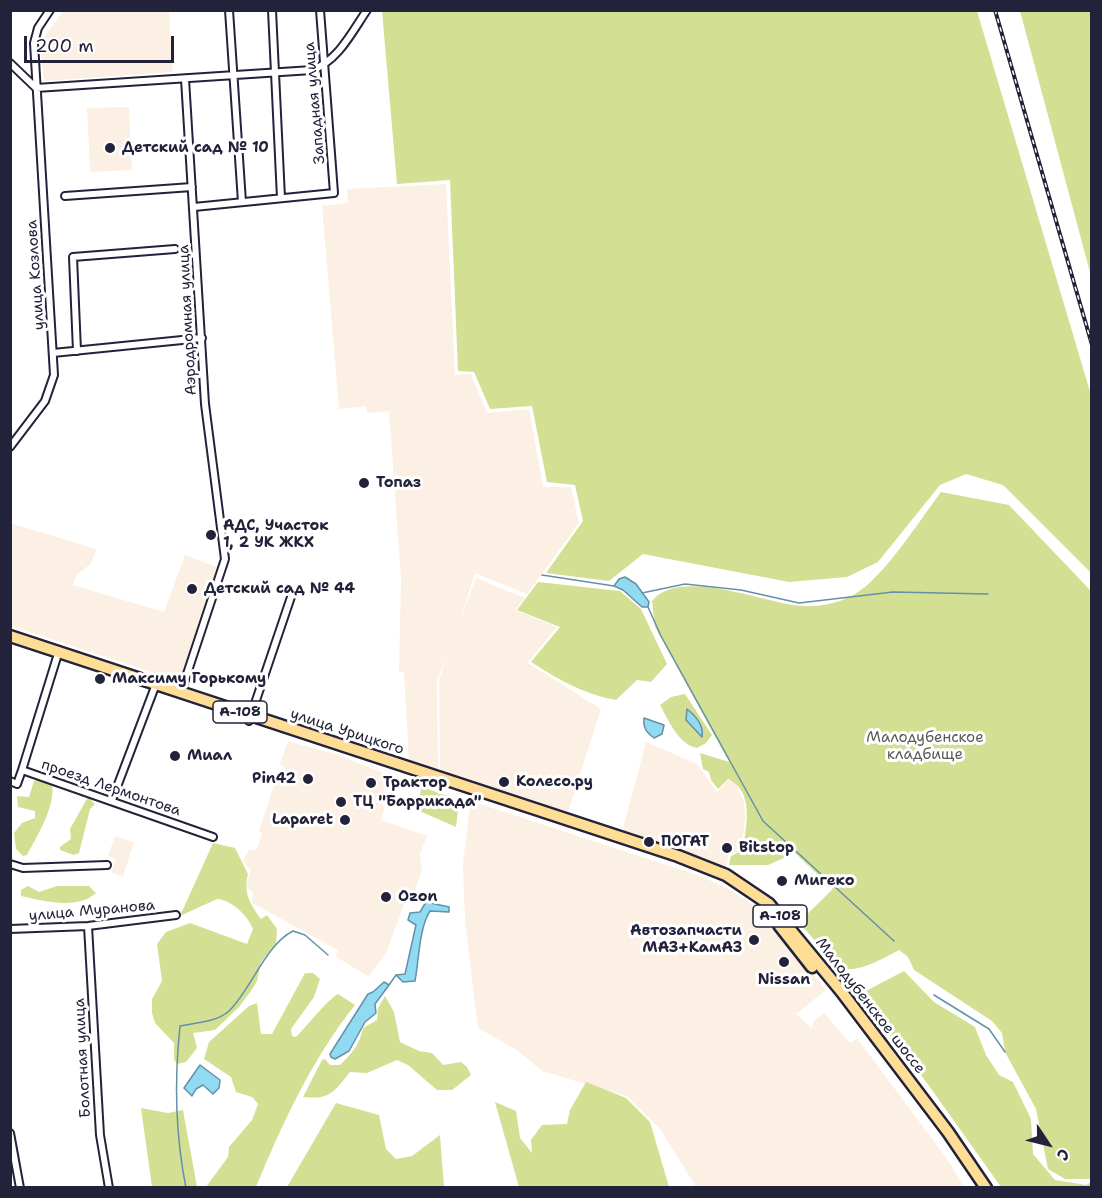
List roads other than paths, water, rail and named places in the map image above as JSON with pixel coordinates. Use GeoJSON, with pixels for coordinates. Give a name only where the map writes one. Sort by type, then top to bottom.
{"type":"FeatureCollection","features":[{"type":"Feature","properties":{"kind":"highway","name":"улица Урицкого"},"geometry":{"type":"LineString","coordinates":[[10,636],[155,687],[181,692],[250,718]]}},
{"type":"Feature","properties":{"kind":"highway","name":"улица Урицкого"},"geometry":{"type":"LineString","coordinates":[[10,642],[469,790]]}},
{"type":"Feature","properties":{"kind":"highway","name":"Малодубенское шоссе"},"geometry":{"type":"LineString","coordinates":[[469,790],[675,862],[723,881],[752,898],[776,922],[832,991],[943,1136],[979,1188]]}},
{"type":"Feature","properties":{"kind":"highway","name":"Малодубенское шоссе"},"geometry":{"type":"LineString","coordinates":[[469,790],[678,856],[726,875],[757,893],[782,918],[841,991],[948,1132],[986,1188]]}},
{"type":"Feature","properties":{"kind":"street","name":"улица Козлова"},"geometry":{"type":"LineString","coordinates":[[10,447],[49,393],[54,375],[34,43],[38,28],[50,10]]}},
{"type":"Feature","properties":{"kind":"street"},"geometry":{"type":"LineString","coordinates":[[229,10],[242,202]]}},
{"type":"Feature","properties":{"kind":"street"},"geometry":{"type":"LineString","coordinates":[[194,207],[281,198],[277,72],[272,10]]}},
{"type":"Feature","properties":{"kind":"street","name":"Западная улица"},"geometry":{"type":"LineString","coordinates":[[281,198],[334,193],[320,10]]}},
{"type":"Feature","properties":{"kind":"street"},"geometry":{"type":"LineString","coordinates":[[10,63],[36,88],[312,70],[323,66],[334,56],[368,10]]}},
{"type":"Feature","properties":{"kind":"street","name":"Аэродромная улица"},"geometry":{"type":"LineString","coordinates":[[181,692],[225,559],[205,404],[185,79]]}},
{"type":"Feature","properties":{"kind":"street"},"geometry":{"type":"LineString","coordinates":[[65,196],[192,187]]}},
{"type":"Feature","properties":{"kind":"street"},"geometry":{"type":"LineString","coordinates":[[77,351],[73,256],[175,249]]}},
{"type":"Feature","properties":{"kind":"street"},"geometry":{"type":"LineString","coordinates":[[53,353],[202,338]]}},
{"type":"Feature","properties":{"kind":"street"},"geometry":{"type":"LineString","coordinates":[[250,718],[291,597]]}},
{"type":"Feature","properties":{"kind":"street"},"geometry":{"type":"LineString","coordinates":[[22,770],[57,657]]}},
{"type":"Feature","properties":{"kind":"street"},"geometry":{"type":"LineString","coordinates":[[112,800],[155,687]]}},
{"type":"Feature","properties":{"kind":"street","name":"проезд Лермонтова"},"geometry":{"type":"LineString","coordinates":[[10,782],[17,784],[22,770],[213,837]]}},
{"type":"Feature","properties":{"kind":"street"},"geometry":{"type":"LineString","coordinates":[[10,864],[23,868],[106,865]]}},
{"type":"Feature","properties":{"kind":"street","name":"улица Муранова"},"geometry":{"type":"LineString","coordinates":[[10,929],[88,926],[176,915]]}},
{"type":"Feature","properties":{"kind":"street","name":"Болотная улица"},"geometry":{"type":"LineString","coordinates":[[88,926],[100,1136],[109,1188]]}},
{"type":"Feature","properties":{"kind":"street"},"geometry":{"type":"LineString","coordinates":[[10,1133],[20,1188]]}},
{"type":"Feature","properties":{"kind":"water"},"geometry":{"type":"Polygon","coordinates":[[[625,577],[636,584],[649,602],[648,607],[642,607],[623,590],[614,586],[619,579],[625,577]]]}},
{"type":"Feature","properties":{"kind":"water"},"geometry":{"type":"Polygon","coordinates":[[[687,709],[699,721],[702,737],[686,720],[687,709]]]}},
{"type":"Feature","properties":{"kind":"water"},"geometry":{"type":"Polygon","coordinates":[[[644,718],[664,725],[662,734],[654,738],[651,736],[645,727],[644,718]]]}},
{"type":"Feature","properties":{"kind":"water"},"geometry":{"type":"Polygon","coordinates":[[[426,902],[449,907],[449,912],[430,911],[421,935],[415,981],[403,982],[396,975],[405,974],[416,925],[408,920],[410,913],[420,912],[426,902]]]}},
{"type":"Feature","properties":{"kind":"water"},"geometry":{"type":"Polygon","coordinates":[[[384,982],[389,985],[375,1004],[376,1013],[365,1022],[349,1051],[335,1059],[331,1057],[330,1054],[368,994],[384,982]]]}},
{"type":"Feature","properties":{"kind":"water"},"geometry":{"type":"Polygon","coordinates":[[[200,1065],[220,1080],[219,1088],[213,1094],[203,1085],[196,1089],[192,1096],[184,1088],[200,1065]]]}},
{"type":"Feature","properties":{"kind":"waterway"},"geometry":{"type":"LineString","coordinates":[[542,575],[614,586]]}},
{"type":"Feature","properties":{"kind":"waterway"},"geometry":{"type":"LineString","coordinates":[[642,593],[685,584],[741,590],[799,603],[893,592],[988,594]]}},
{"type":"Feature","properties":{"kind":"waterway"},"geometry":{"type":"LineString","coordinates":[[648,607],[661,636],[763,821],[894,941]]}},
{"type":"Feature","properties":{"kind":"waterway"},"geometry":{"type":"LineString","coordinates":[[186,1188],[177,1107],[180,1026],[212,1020],[229,1011],[274,946],[293,931],[305,935],[328,955]]}},
{"type":"Feature","properties":{"kind":"waterway"},"geometry":{"type":"LineString","coordinates":[[389,985],[396,975]]}},
{"type":"Feature","properties":{"kind":"waterway"},"geometry":{"type":"LineString","coordinates":[[934,995],[989,1029],[1005,1052]]}},
{"type":"Feature","properties":{"kind":"railway"},"geometry":{"type":"LineString","coordinates":[[995,10],[1092,345]]}},
{"type":"Feature","properties":{"kind":"place","name":"Детский сад № 10"},"geometry":{"type":"Point","coordinates":[110,148]}},
{"type":"Feature","properties":{"kind":"place","name":"Топаз"},"geometry":{"type":"Point","coordinates":[364,483]}},
{"type":"Feature","properties":{"kind":"place","name":"АДС, Участок 1, 2 УК ЖКХ"},"geometry":{"type":"Point","coordinates":[211,535]}},
{"type":"Feature","properties":{"kind":"place","name":"Детский сад № 44"},"geometry":{"type":"Point","coordinates":[192,589]}},
{"type":"Feature","properties":{"kind":"place","name":"Максиму Горькому"},"geometry":{"type":"Point","coordinates":[100,679]}},
{"type":"Feature","properties":{"kind":"place","name":"Миал"},"geometry":{"type":"Point","coordinates":[175,756]}},
{"type":"Feature","properties":{"kind":"place","name":"Pin42"},"geometry":{"type":"Point","coordinates":[308,779]}},
{"type":"Feature","properties":{"kind":"place","name":"Колесо.ру"},"geometry":{"type":"Point","coordinates":[504,782]}},
{"type":"Feature","properties":{"kind":"place","name":"Трактор"},"geometry":{"type":"Point","coordinates":[371,783]}},
{"type":"Feature","properties":{"kind":"place","name":"ТЦ \"Баррикада\""},"geometry":{"type":"Point","coordinates":[341,802]}},
{"type":"Feature","properties":{"kind":"place","name":"Laparet"},"geometry":{"type":"Point","coordinates":[345,820]}},
{"type":"Feature","properties":{"kind":"place","name":"ПОГАТ"},"geometry":{"type":"Point","coordinates":[649,842]}},
{"type":"Feature","properties":{"kind":"place","name":"Bitstop"},"geometry":{"type":"Point","coordinates":[727,848]}},
{"type":"Feature","properties":{"kind":"place","name":"Мигеко"},"geometry":{"type":"Point","coordinates":[782,881]}},
{"type":"Feature","properties":{"kind":"place","name":"Ozon"},"geometry":{"type":"Point","coordinates":[386,897]}},
{"type":"Feature","properties":{"kind":"place","name":"Автозапчасти МАЗ+КамАЗ"},"geometry":{"type":"Point","coordinates":[754,940]}},
{"type":"Feature","properties":{"kind":"place","name":"Nissan"},"geometry":{"type":"Point","coordinates":[784,962]}},
{"type":"Feature","properties":{"kind":"park label","name":"Малодубенское кладбище"},"geometry":{"type":"Point","coordinates":[925,746]}}]}
